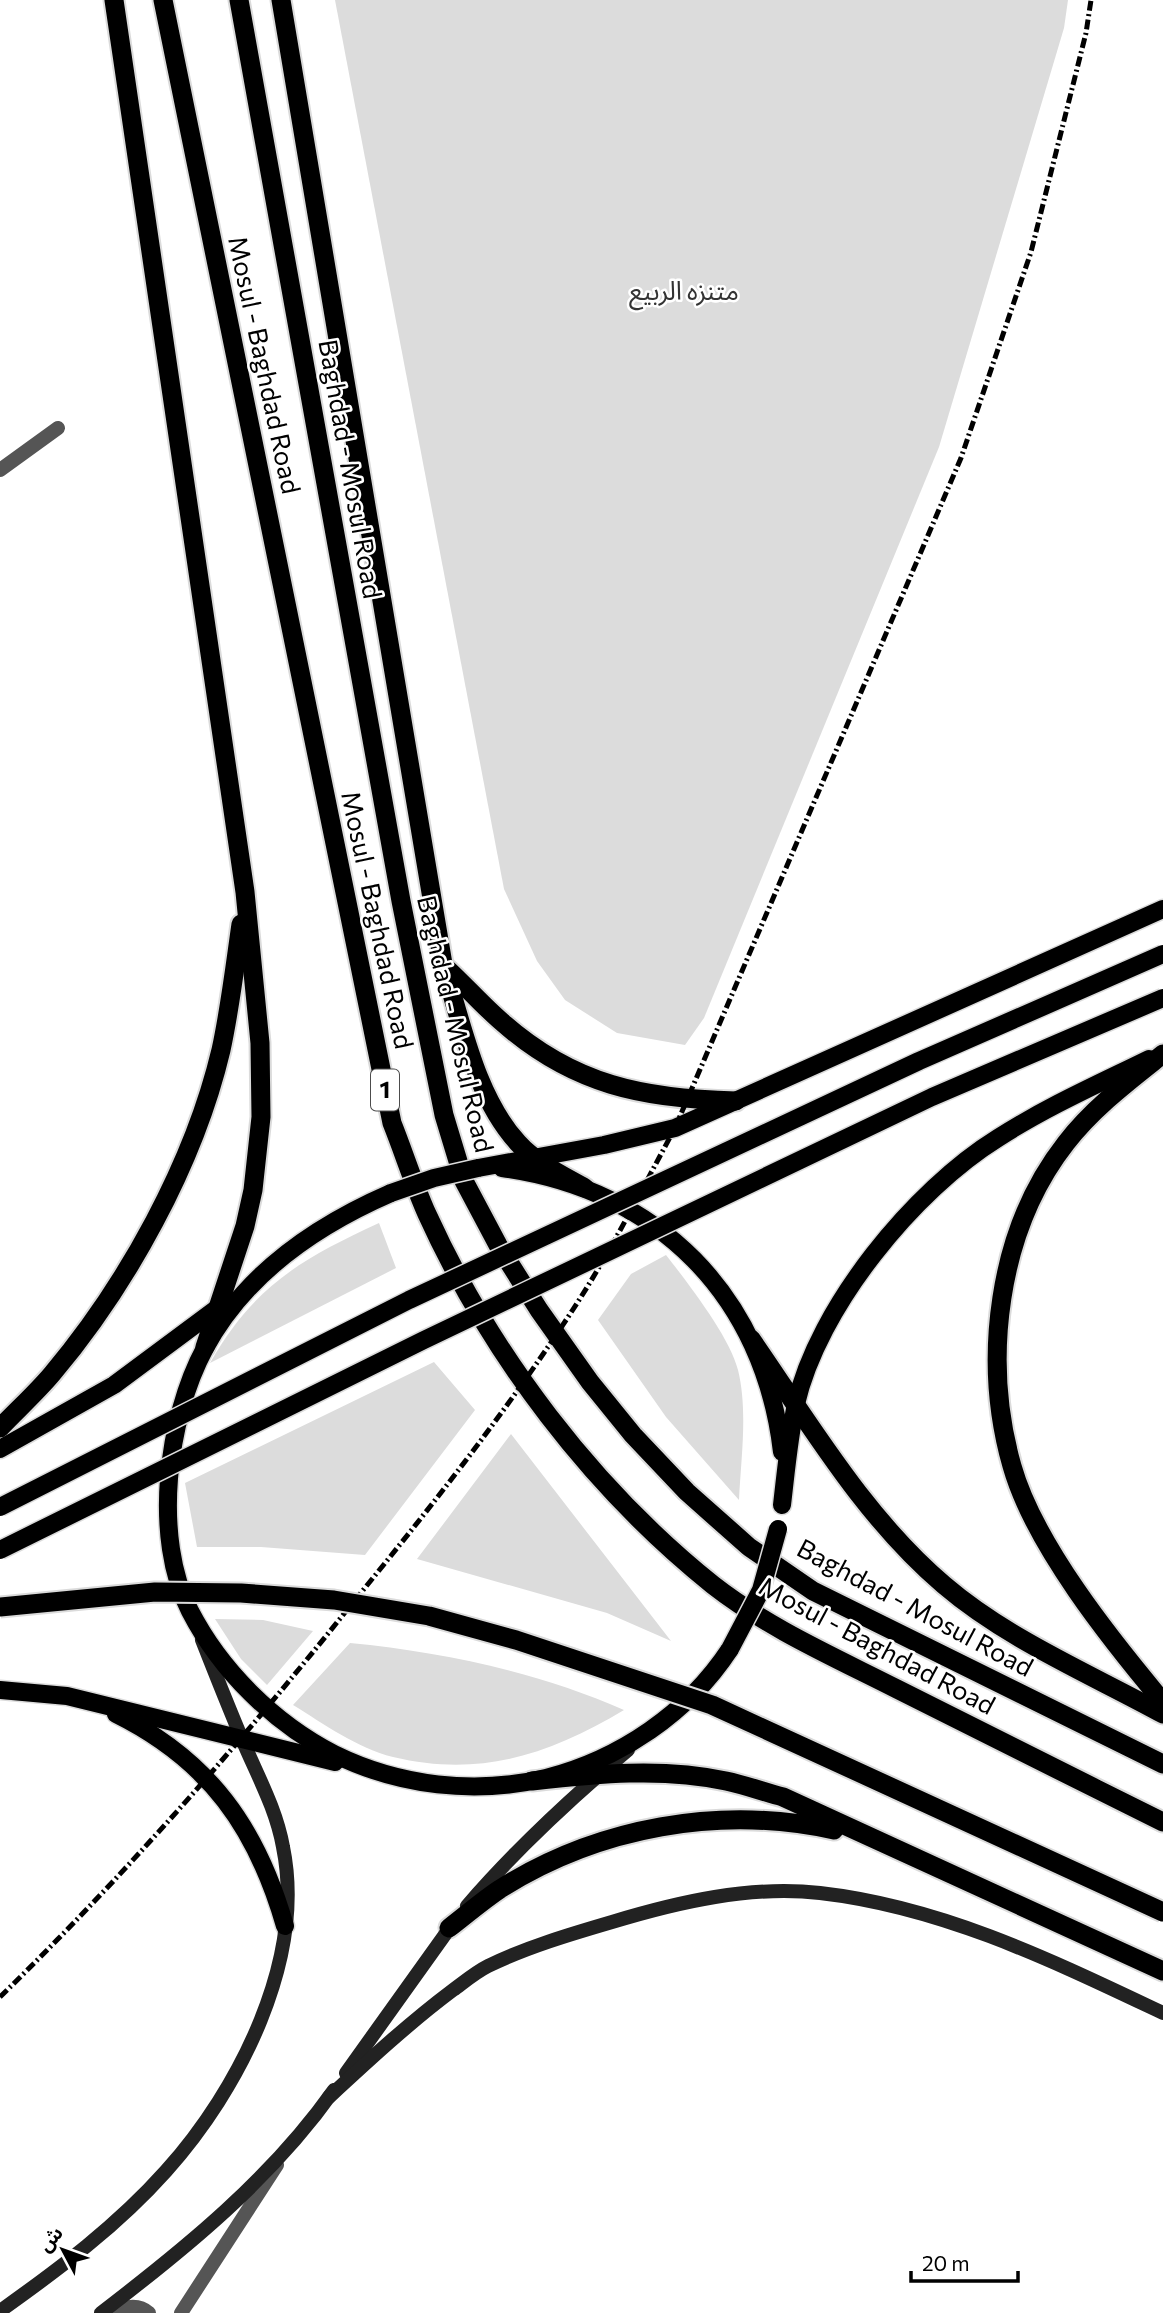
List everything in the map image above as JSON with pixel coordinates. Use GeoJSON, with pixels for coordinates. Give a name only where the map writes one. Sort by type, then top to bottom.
{"type":"FeatureCollection","features":[{"type":"Feature","properties":{"kind":"highway"},"geometry":{"type":"LineString","coordinates":[[114,0],[245,892],[260,1043],[261,1117],[253,1190],[205,1348]]}},
{"type":"Feature","properties":{"kind":"highway","name":"Mosul - Baghdad Road"},"geometry":{"type":"LineString","coordinates":[[163,0],[392,1123],[427,1214],[456,1269],[494,1336],[578,1450],[646,1524],[714,1586],[790,1636],[1163,1822]]}},
{"type":"Feature","properties":{"kind":"highway","name":"Baghdad - Mosul Road"},"geometry":{"type":"LineString","coordinates":[[239,0],[401,901],[444,1115],[464,1181],[498,1245],[590,1382],[687,1492],[749,1547],[813,1591],[1163,1764]]}},
{"type":"Feature","properties":{"kind":"highway"},"geometry":{"type":"LineString","coordinates":[[281,0],[443,964],[475,1065],[495,1110],[518,1143],[535,1157],[585,1188]]}},
{"type":"Feature","properties":{"kind":"highway"},"geometry":{"type":"LineString","coordinates":[[0,1428],[51,1375],[96,1316],[136,1254],[170,1189],[198,1121],[220,1051],[245,892]]}},
{"type":"Feature","properties":{"kind":"highway"},"geometry":{"type":"LineString","coordinates":[[443,964],[501,1022],[570,1071],[621,1090],[657,1097],[736,1101]]}},
{"type":"Feature","properties":{"kind":"highway"},"geometry":{"type":"LineString","coordinates":[[1163,1053],[1107,1099],[1066,1143],[1036,1189],[1012,1249],[1002,1301],[998,1363],[1001,1417],[1012,1468],[1035,1519],[1096,1618],[1163,1702]]}},
{"type":"Feature","properties":{"kind":"highway"},"geometry":{"type":"LineString","coordinates":[[751,1339],[867,1505],[904,1547],[945,1586],[995,1621],[1163,1714]]}},
{"type":"Feature","properties":{"kind":"highway"},"geometry":{"type":"LineString","coordinates":[[0,1607],[155,1592],[217,1593],[334,1600],[429,1616],[516,1640],[712,1704],[1163,1912]]}},
{"type":"Feature","properties":{"kind":"highway"},"geometry":{"type":"LineString","coordinates":[[532,1781],[599,1774],[671,1774],[725,1780],[783,1797],[1163,1971]]}},
{"type":"Feature","properties":{"kind":"highway"},"geometry":{"type":"LineString","coordinates":[[449,1927],[500,1889],[556,1859],[616,1837],[678,1823],[741,1819],[804,1823],[867,1837]]}},
{"type":"Feature","properties":{"kind":"main road"},"geometry":{"type":"LineString","coordinates":[[0,1449],[114,1385],[260,1276],[307,1236],[391,1193],[434,1178],[675,1128],[1163,909]]}},
{"type":"Feature","properties":{"kind":"main road"},"geometry":{"type":"LineString","coordinates":[[0,1507],[409,1300],[919,1061],[1163,954]]}},
{"type":"Feature","properties":{"kind":"main road"},"geometry":{"type":"LineString","coordinates":[[0,1550],[424,1340],[932,1097],[1163,998]]}},
{"type":"Feature","properties":{"kind":"main road"},"geometry":{"type":"LineString","coordinates":[[100,2313],[163,2266],[223,2214],[290,2146],[329,2097],[449,1927],[498,1870],[599,1774],[688,1700],[718,1667],[761,1590],[778,1529],[796,1403],[813,1354],[842,1301],[881,1248],[937,1184],[996,1138],[1064,1100],[1163,1053]]}},
{"type":"Feature","properties":{"kind":"main road"},"geometry":{"type":"LineString","coordinates":[[478,1168],[530,1172],[585,1188],[638,1213],[673,1238],[703,1268],[730,1302],[751,1339],[768,1378],[778,1420],[783,1461],[782,1504]]}},
{"type":"Feature","properties":{"kind":"main road"},"geometry":{"type":"LineString","coordinates":[[0,2311],[87,2246],[167,2170],[237,2070],[261,2021],[278,1971],[288,1888],[275,1813],[189,1610],[176,1567],[169,1522],[168,1477],[175,1432],[187,1389],[205,1348],[231,1310],[260,1276]]}},
{"type":"Feature","properties":{"kind":"main road"},"geometry":{"type":"LineString","coordinates":[[189,1610],[230,1670],[266,1708],[317,1745],[388,1775]]}},
{"type":"Feature","properties":{"kind":"main road"},"geometry":{"type":"LineString","coordinates":[[0,1690],[66,1696],[388,1775],[464,1787],[532,1781],[589,1764],[654,1728]]}},
{"type":"Feature","properties":{"kind":"main road"},"geometry":{"type":"LineString","coordinates":[[66,1696],[105,1709],[143,1728],[176,1751],[206,1778],[228,1803],[257,1850],[285,1926]]}},
{"type":"Feature","properties":{"kind":"main road"},"geometry":{"type":"LineString","coordinates":[[329,2097],[417,2017],[486,1967],[565,1936],[660,1908],[733,1894],[819,1892],[900,1908],[969,1927],[1050,1959],[1163,2013]]}},
{"type":"Feature","properties":{"kind":"street"},"geometry":{"type":"LineString","coordinates":[[0,470],[58,428]]}},
{"type":"Feature","properties":{"kind":"street"},"geometry":{"type":"LineString","coordinates":[[181,2313],[290,2146]]}},
{"type":"Feature","properties":{"kind":"street"},"geometry":{"type":"LineString","coordinates":[[111,2313],[124,2306],[145,2309],[149,2313]]}},
{"type":"Feature","properties":{"kind":"green space","name":"متنزه الربيع"},"geometry":{"type":"Polygon","coordinates":[[[335,0],[1068,0],[1064,28],[939,447],[704,1018],[685,1045],[617,1033],[565,1000],[537,961],[504,889],[335,0]]]}},
{"type":"Feature","properties":{"kind":"green space"},"geometry":{"type":"Polygon","coordinates":[[[379,1223],[396,1268],[210,1363],[227,1336],[262,1294],[326,1249],[379,1223]]]}},
{"type":"Feature","properties":{"kind":"green space"},"geometry":{"type":"Polygon","coordinates":[[[666,1255],[717,1326],[738,1370],[743,1402],[739,1500],[666,1417],[598,1320],[631,1274],[666,1255]]]}},
{"type":"Feature","properties":{"kind":"green space"},"geometry":{"type":"Polygon","coordinates":[[[434,1362],[475,1410],[365,1555],[261,1547],[197,1547],[185,1483],[434,1362]]]}},
{"type":"Feature","properties":{"kind":"green space"},"geometry":{"type":"Polygon","coordinates":[[[511,1434],[671,1641],[607,1613],[417,1559],[511,1434]]]}},
{"type":"Feature","properties":{"kind":"green space"},"geometry":{"type":"Polygon","coordinates":[[[215,1619],[263,1620],[313,1631],[267,1685],[241,1659],[215,1619]]]}},
{"type":"Feature","properties":{"kind":"green space"},"geometry":{"type":"Polygon","coordinates":[[[350,1643],[455,1658],[524,1674],[624,1710],[569,1739],[514,1758],[456,1765],[393,1757],[354,1742],[293,1705],[350,1643]]]}},
{"type":"Feature","properties":{"kind":"railway"},"geometry":{"type":"LineString","coordinates":[[0,1997],[184,1804],[271,1703],[383,1565],[521,1386],[586,1289],[625,1221],[675,1128],[961,458],[1031,252],[1086,33],[1091,0]]}}]}
